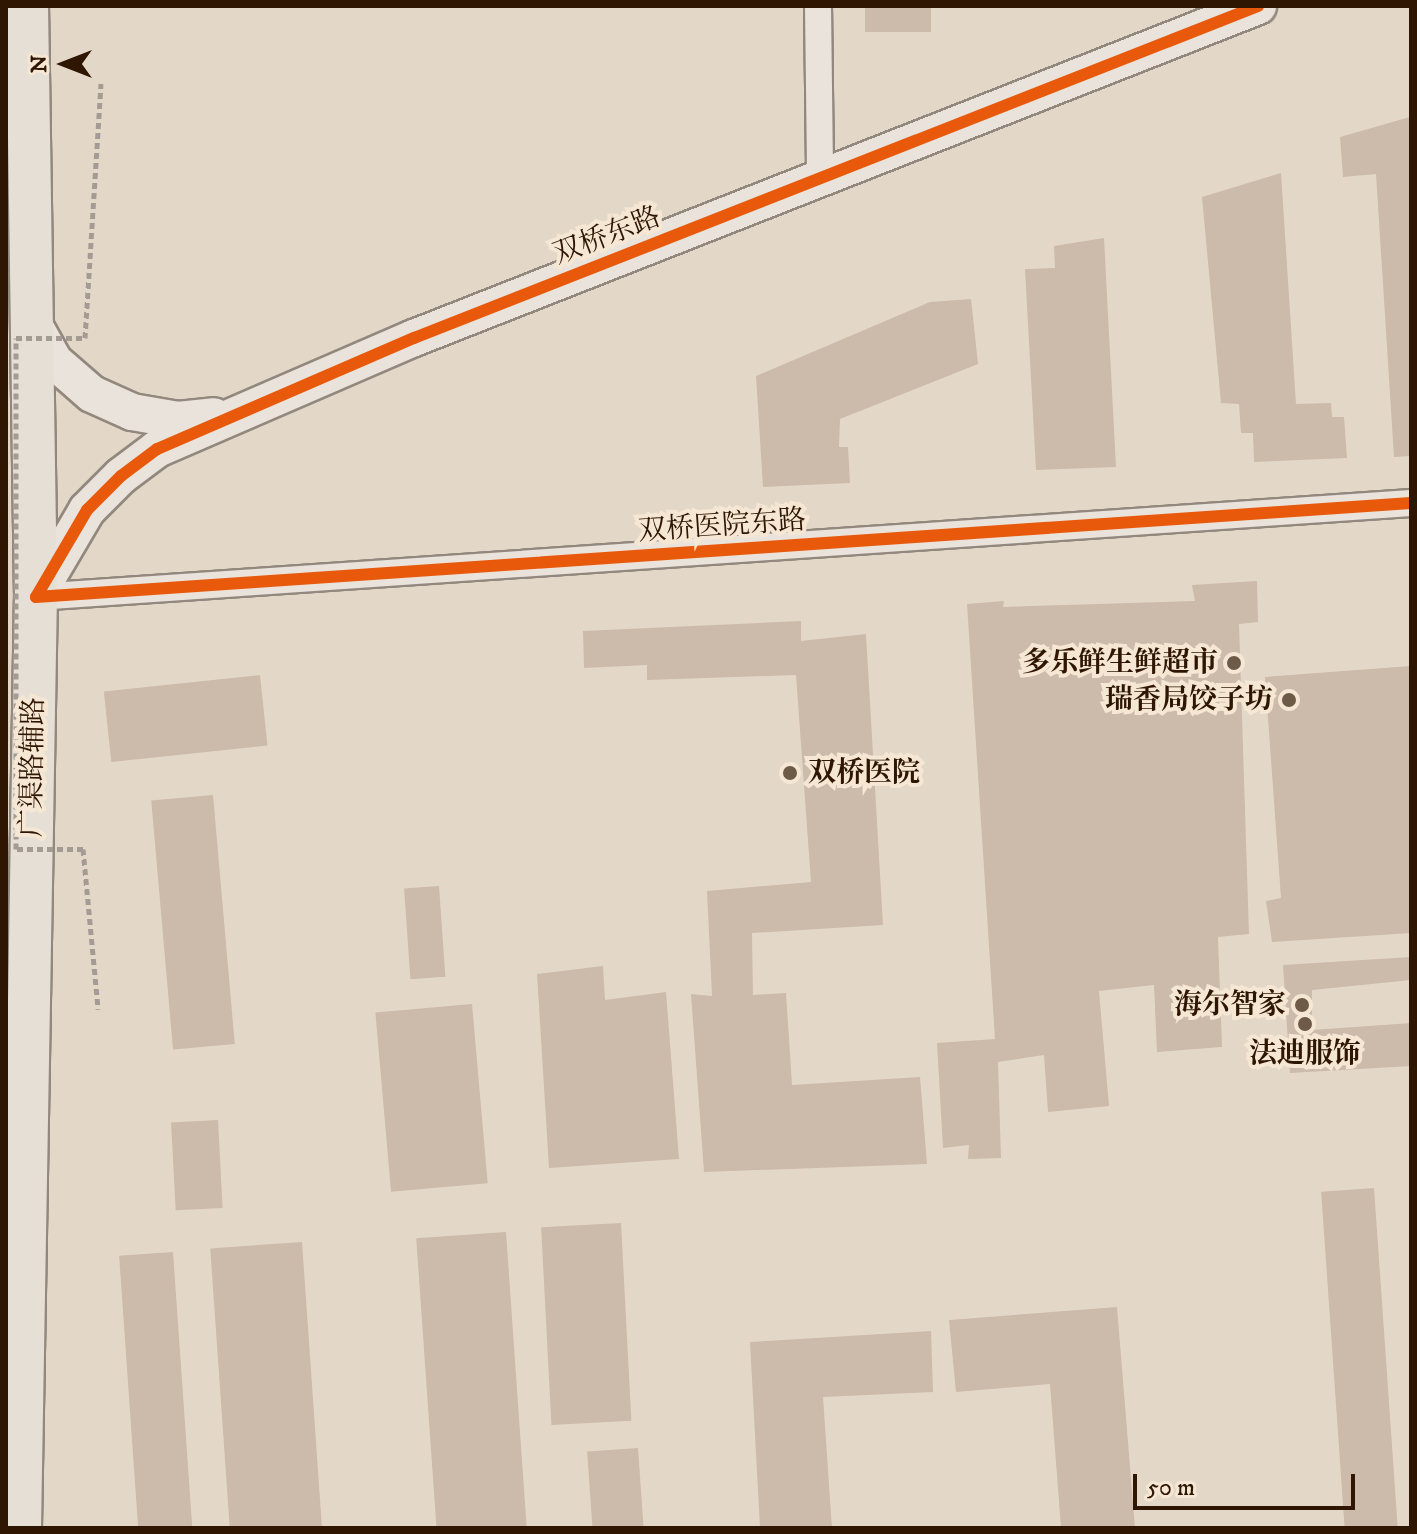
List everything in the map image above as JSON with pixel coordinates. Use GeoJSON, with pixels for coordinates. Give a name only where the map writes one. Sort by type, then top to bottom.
{"type":"FeatureCollection","features":[{"type":"Feature","properties":{"kind":"main road","name":"广渠路辅路"},"geometry":{"type":"LineString","coordinates":[[20,1528],[36,597],[27,6]]}},
{"type":"Feature","properties":{"kind":"street"},"geometry":{"type":"LineString","coordinates":[[818,6],[820,178]]}},
{"type":"Feature","properties":{"kind":"street","name":"双桥东路"},"geometry":{"type":"LineString","coordinates":[[36,597],[87,510],[121,476],[157,449],[414,338],[1258,6]]}},
{"type":"Feature","properties":{"kind":"street"},"geometry":{"type":"LineString","coordinates":[[34,325],[54,361],[92,394],[132,412],[178,420],[235,414]]}},
{"type":"Feature","properties":{"kind":"street","name":"双桥医院东路"},"geometry":{"type":"LineString","coordinates":[[36,597],[1411,503]]}},
{"type":"Feature","properties":{"kind":"path"},"geometry":{"type":"LineString","coordinates":[[98,1009],[83,849],[16,849],[16,338],[85,338],[101,84]]}},
{"type":"Feature","properties":{"kind":"building"},"geometry":{"type":"Polygon","coordinates":[[[865,6],[931,6],[931,32],[865,32],[865,6]]]}},
{"type":"Feature","properties":{"kind":"building"},"geometry":{"type":"Polygon","coordinates":[[[1410,117],[1411,456],[1394,457],[1376,174],[1343,177],[1340,137],[1410,117]]]}},
{"type":"Feature","properties":{"kind":"building"},"geometry":{"type":"Polygon","coordinates":[[[1281,173],[1296,404],[1331,403],[1332,417],[1344,417],[1347,458],[1254,462],[1253,433],[1241,433],[1239,404],[1221,403],[1202,197],[1281,173]]]}},
{"type":"Feature","properties":{"kind":"building"},"geometry":{"type":"Polygon","coordinates":[[[1104,238],[1116,467],[1036,470],[1025,269],[1055,268],[1054,246],[1104,238]]]}},
{"type":"Feature","properties":{"kind":"building"},"geometry":{"type":"Polygon","coordinates":[[[971,299],[978,364],[840,419],[839,447],[848,447],[850,483],[763,487],[756,376],[930,302],[971,299]]]}},
{"type":"Feature","properties":{"kind":"building"},"geometry":{"type":"Polygon","coordinates":[[[1257,581],[1258,622],[1239,624],[1249,934],[1218,937],[1222,1047],[1157,1052],[1154,985],[1099,991],[1109,1106],[1048,1112],[1044,1055],[998,1062],[1001,1158],[968,1159],[969,1145],[943,1148],[937,1043],[995,1039],[967,604],[1004,601],[1003,607],[1195,601],[1192,585],[1257,581]]]}},
{"type":"Feature","properties":{"kind":"building"},"geometry":{"type":"Polygon","coordinates":[[[801,621],[801,641],[866,634],[883,925],[752,933],[753,995],[786,993],[792,1085],[920,1077],[927,1164],[704,1172],[691,994],[712,996],[707,891],[811,882],[796,675],[647,680],[647,665],[584,668],[583,631],[801,621]]]}},
{"type":"Feature","properties":{"kind":"building"},"geometry":{"type":"Polygon","coordinates":[[[1411,666],[1411,933],[1272,942],[1266,901],[1281,898],[1265,677],[1411,666]]]}},
{"type":"Feature","properties":{"kind":"building"},"geometry":{"type":"Polygon","coordinates":[[[260,675],[267,746],[111,762],[104,691],[260,675]]]}},
{"type":"Feature","properties":{"kind":"building"},"geometry":{"type":"Polygon","coordinates":[[[213,795],[235,1044],[173,1049],[151,800],[213,795]]]}},
{"type":"Feature","properties":{"kind":"building"},"geometry":{"type":"Polygon","coordinates":[[[439,886],[445,977],[410,979],[404,888],[439,886]]]}},
{"type":"Feature","properties":{"kind":"building"},"geometry":{"type":"Polygon","coordinates":[[[1411,957],[1411,980],[1312,990],[1312,1030],[1411,1023],[1411,1066],[1290,1073],[1283,965],[1411,957]]]}},
{"type":"Feature","properties":{"kind":"building"},"geometry":{"type":"Polygon","coordinates":[[[603,966],[605,1000],[666,992],[679,1159],[549,1168],[537,974],[603,966]]]}},
{"type":"Feature","properties":{"kind":"building"},"geometry":{"type":"Polygon","coordinates":[[[472,1004],[488,1183],[391,1192],[375,1012],[472,1004]]]}},
{"type":"Feature","properties":{"kind":"building"},"geometry":{"type":"Polygon","coordinates":[[[218,1120],[223,1208],[176,1210],[171,1122],[218,1120]]]}},
{"type":"Feature","properties":{"kind":"building"},"geometry":{"type":"Polygon","coordinates":[[[1374,1188],[1398,1528],[1345,1528],[1321,1192],[1374,1188]]]}},
{"type":"Feature","properties":{"kind":"building"},"geometry":{"type":"Polygon","coordinates":[[[621,1223],[631,1421],[551,1425],[541,1227],[621,1223]]]}},
{"type":"Feature","properties":{"kind":"building"},"geometry":{"type":"Polygon","coordinates":[[[506,1232],[527,1528],[436,1528],[416,1238],[506,1232]]]}},
{"type":"Feature","properties":{"kind":"building"},"geometry":{"type":"Polygon","coordinates":[[[302,1242],[322,1528],[230,1528],[210,1248],[302,1242]]]}},
{"type":"Feature","properties":{"kind":"building"},"geometry":{"type":"Polygon","coordinates":[[[173,1252],[192,1528],[138,1528],[119,1256],[173,1252]]]}},
{"type":"Feature","properties":{"kind":"building"},"geometry":{"type":"Polygon","coordinates":[[[1117,1307],[1135,1528],[1061,1528],[1050,1384],[956,1392],[949,1320],[1117,1307]]]}},
{"type":"Feature","properties":{"kind":"building"},"geometry":{"type":"Polygon","coordinates":[[[931,1331],[933,1392],[823,1397],[832,1528],[760,1528],[750,1342],[931,1331]]]}},
{"type":"Feature","properties":{"kind":"building"},"geometry":{"type":"Polygon","coordinates":[[[638,1448],[644,1528],[592,1528],[587,1452],[638,1448]]]}},
{"type":"Feature","properties":{"kind":"cycle path"},"geometry":{"type":"LineString","coordinates":[[36,597],[87,510],[121,476],[157,449],[414,338],[1258,6]]}},
{"type":"Feature","properties":{"kind":"cycle path"},"geometry":{"type":"LineString","coordinates":[[36,597],[1411,503]]}},
{"type":"Feature","properties":{"kind":"place","name":"多乐鲜生鲜超市"},"geometry":{"type":"Point","coordinates":[1234,663]}},
{"type":"Feature","properties":{"kind":"place","name":"瑞香局饺子坊"},"geometry":{"type":"Point","coordinates":[1289,700]}},
{"type":"Feature","properties":{"kind":"place","name":"双桥医院"},"geometry":{"type":"Point","coordinates":[790,773]}},
{"type":"Feature","properties":{"kind":"place","name":"海尔智家"},"geometry":{"type":"Point","coordinates":[1302,1005]}},
{"type":"Feature","properties":{"kind":"place","name":"法迪服饰"},"geometry":{"type":"Point","coordinates":[1305,1024]}}]}
